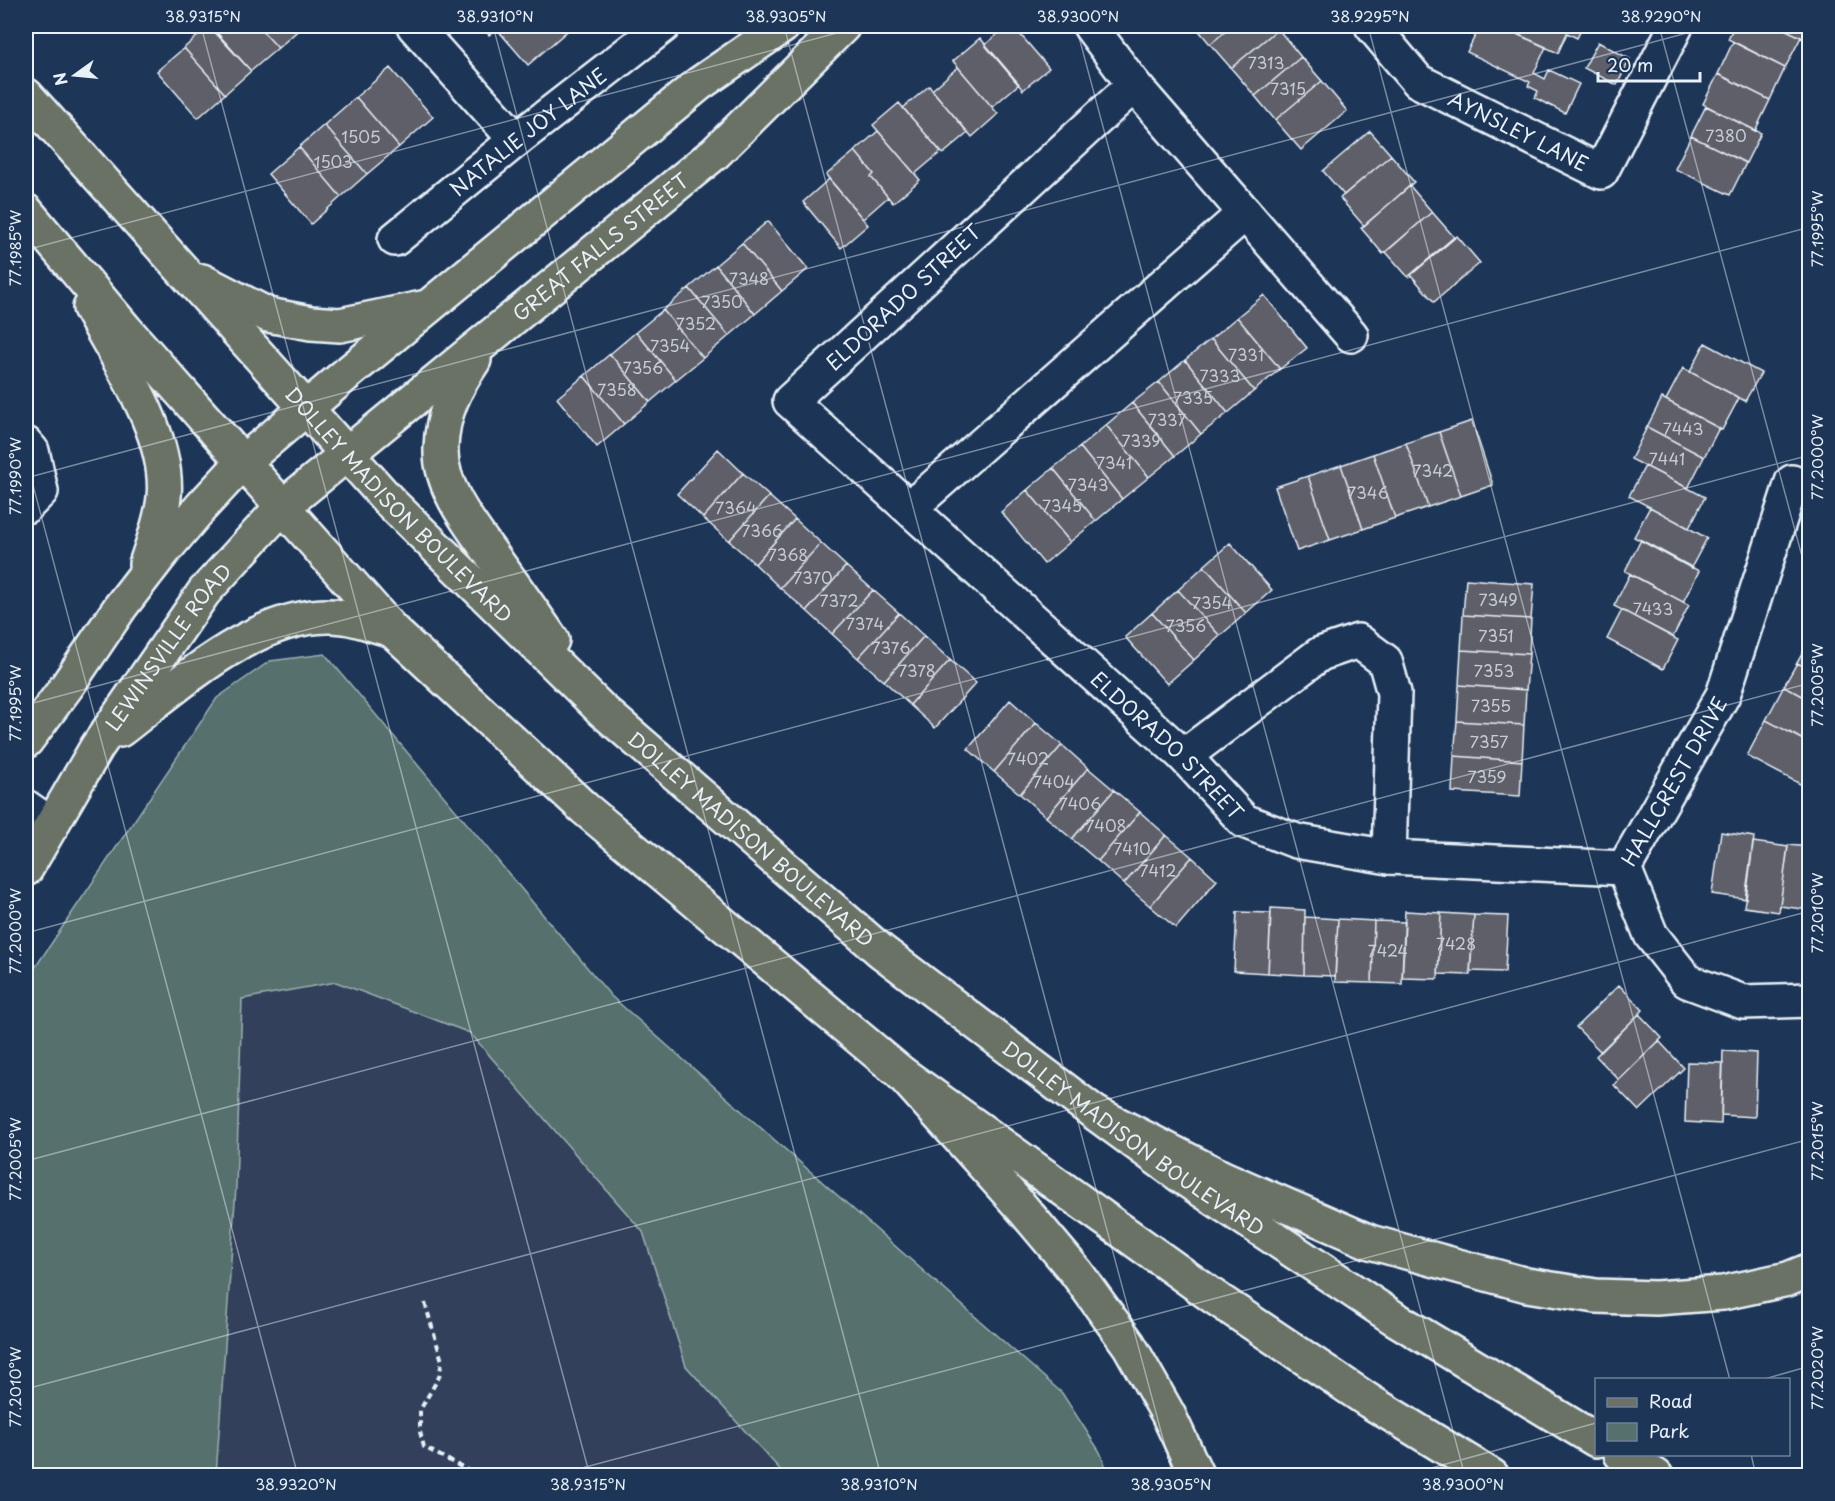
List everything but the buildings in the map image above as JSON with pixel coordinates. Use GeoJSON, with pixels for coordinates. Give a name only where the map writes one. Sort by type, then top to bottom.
{"type":"FeatureCollection","features":[{"type":"Feature","properties":{"kind":"main road"},"geometry":{"type":"LineString","coordinates":[[26,741],[141,580],[202,506],[243,462],[699,84],[783,26]]}},
{"type":"Feature","properties":{"kind":"main road","name":"GREAT FALLS STREET"},"geometry":{"type":"LineString","coordinates":[[347,453],[715,153],[843,26]]}},
{"type":"Feature","properties":{"kind":"main road","name":"DOLLEY MADISON BOULEVARD"},"geometry":{"type":"LineString","coordinates":[[26,95],[389,501],[602,710],[881,951],[1185,1179],[1394,1318],[1595,1439]]}},
{"type":"Feature","properties":{"kind":"main road"},"geometry":{"type":"LineString","coordinates":[[26,211],[126,330],[392,630],[584,808],[900,1073],[1214,1297],[1370,1401],[1492,1476]]}},
{"type":"Feature","properties":{"kind":"main road"},"geometry":{"type":"LineString","coordinates":[[58,248],[145,411],[158,443],[164,472],[164,499],[141,580]]}},
{"type":"Feature","properties":{"kind":"main road"},"geometry":{"type":"LineString","coordinates":[[186,274],[268,315],[310,323],[340,325],[429,307]]}},
{"type":"Feature","properties":{"kind":"main road"},"geometry":{"type":"LineString","coordinates":[[487,340],[456,386],[446,417],[441,449],[445,474],[459,508],[602,710]]}},
{"type":"Feature","properties":{"kind":"main road","name":"LEWINSVILLE ROAD"},"geometry":{"type":"LineString","coordinates":[[26,869],[39,816],[97,747],[204,592],[282,507],[347,453]]}},
{"type":"Feature","properties":{"kind":"main road"},"geometry":{"type":"LineString","coordinates":[[97,747],[216,656],[279,624],[311,618],[343,617],[392,630]]}},
{"type":"Feature","properties":{"kind":"main road"},"geometry":{"type":"LineString","coordinates":[[900,1073],[1023,1209],[1076,1272],[1129,1345],[1168,1414],[1197,1476]]}},
{"type":"Feature","properties":{"kind":"main road"},"geometry":{"type":"LineString","coordinates":[[1095,1113],[1223,1178],[1370,1242],[1527,1286],[1596,1296],[1656,1298],[1723,1293],[1788,1279],[1809,1270]]}},
{"type":"Feature","properties":{"kind":"main road"},"geometry":{"type":"LineString","coordinates":[[1623,1456],[1656,1476]]}},
{"type":"Feature","properties":{"kind":"street"},"geometry":{"type":"LineString","coordinates":[[414,26],[516,140]]}},
{"type":"Feature","properties":{"kind":"street","name":"NATALIE JOY LANE"},"geometry":{"type":"LineString","coordinates":[[395,239],[516,140],[662,26]]}},
{"type":"Feature","properties":{"kind":"street"},"geometry":{"type":"LineString","coordinates":[[1090,26],[1134,85],[1351,335]]}},
{"type":"Feature","properties":{"kind":"street","name":"AYNSLEY LANE"},"geometry":{"type":"LineString","coordinates":[[1372,26],[1418,81],[1601,172],[1676,26]]}},
{"type":"Feature","properties":{"kind":"street","name":"ELDORADO STREET"},"geometry":{"type":"LineString","coordinates":[[1134,85],[790,401],[1184,756],[1244,821],[1296,842],[1389,857],[1624,868]]}},
{"type":"Feature","properties":{"kind":"street"},"geometry":{"type":"LineString","coordinates":[[910,508],[1245,213]]}},
{"type":"Feature","properties":{"kind":"street"},"geometry":{"type":"LineString","coordinates":[[26,444],[32,451],[41,491],[26,506]]}},
{"type":"Feature","properties":{"kind":"street","name":"HALLCREST DRIVE"},"geometry":{"type":"LineString","coordinates":[[1792,482],[1723,695],[1624,868],[1651,935],[1687,981],[1743,1002],[1809,1000]]}},
{"type":"Feature","properties":{"kind":"street"},"geometry":{"type":"LineString","coordinates":[[1184,756],[1320,654],[1358,641],[1385,661],[1394,693],[1389,857]]}},
{"type":"Feature","properties":{"kind":"path"},"geometry":{"type":"LineString","coordinates":[[425,1303],[442,1361],[439,1377],[420,1410],[420,1432],[424,1447],[478,1476]]}},
{"type":"Feature","properties":{"kind":"shaded area"},"geometry":{"type":"Polygon","coordinates":[[[336,982],[470,1033],[643,1232],[686,1366],[785,1475],[216,1476],[236,1187],[242,999],[336,982]]]}},
{"type":"Feature","properties":{"kind":"green space"},"geometry":{"type":"Polygon","coordinates":[[[325,654],[611,996],[1062,1393],[1100,1452],[1109,1475],[785,1475],[686,1366],[643,1232],[470,1033],[336,982],[242,999],[236,1187],[216,1475],[26,1475],[26,981],[217,698],[270,661],[325,654]]]}}]}
